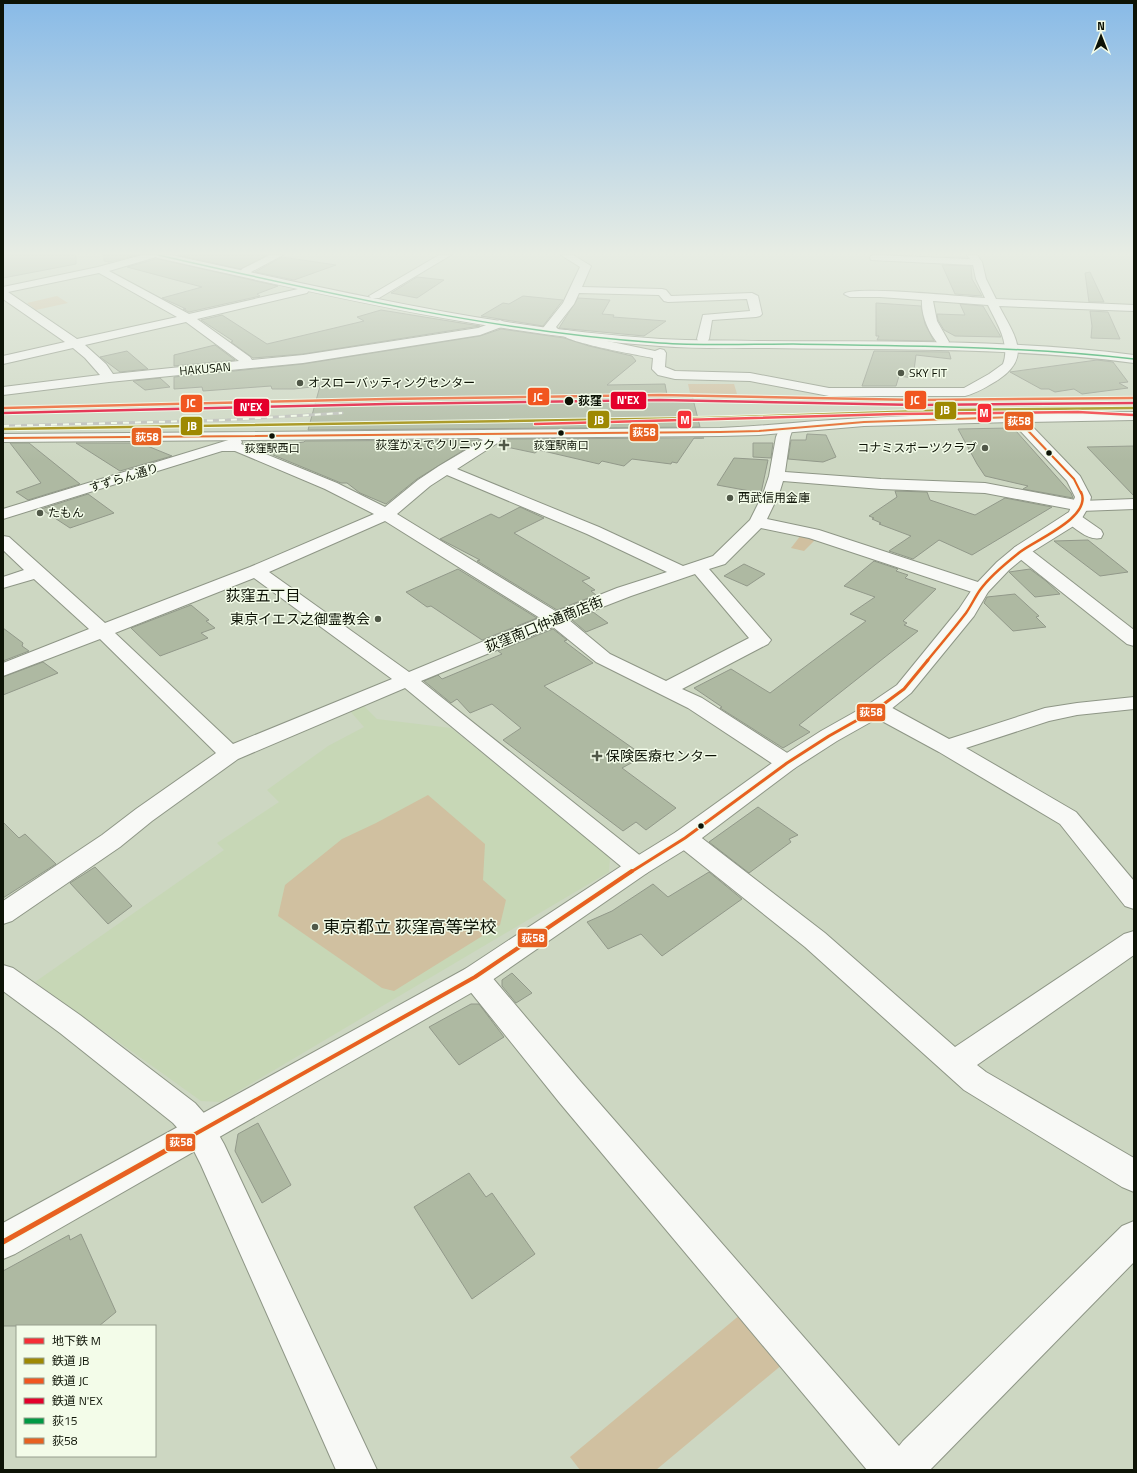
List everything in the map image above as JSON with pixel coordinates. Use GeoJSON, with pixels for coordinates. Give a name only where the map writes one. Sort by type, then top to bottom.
{"type":"FeatureCollection","features":[{"type":"Feature","properties":{"kind":"street"},"geometry":{"type":"LineString","coordinates":[[46,324],[76,344],[105,370],[109,378]]}},
{"type":"Feature","properties":{"kind":"street"},"geometry":{"type":"LineString","coordinates":[[3,360],[163,324]]}},
{"type":"Feature","properties":{"kind":"street"},"geometry":{"type":"LineString","coordinates":[[196,324],[246,360],[242,365]]}},
{"type":"Feature","properties":{"kind":"street"},"geometry":{"type":"LineString","coordinates":[[500,324],[669,343],[1011,346],[1134,359]]}},
{"type":"Feature","properties":{"kind":"street","name":"HAKUSAN"},"geometry":{"type":"LineString","coordinates":[[3,391],[109,378],[311,358],[480,331],[500,324]]}},
{"type":"Feature","properties":{"kind":"street"},"geometry":{"type":"LineString","coordinates":[[519,324],[557,331],[703,339],[943,342],[1094,349],[1134,353]]}},
{"type":"Feature","properties":{"kind":"street"},"geometry":{"type":"LineString","coordinates":[[555,324],[557,331]]}},
{"type":"Feature","properties":{"kind":"street"},"geometry":{"type":"LineString","coordinates":[[703,339],[706,324]]}},
{"type":"Feature","properties":{"kind":"street"},"geometry":{"type":"LineString","coordinates":[[933,324],[939,338],[943,342]]}},
{"type":"Feature","properties":{"kind":"street"},"geometry":{"type":"LineString","coordinates":[[557,331],[580,339],[660,355],[659,371],[675,375],[750,377],[829,392],[964,392],[972,390],[1008,366],[1011,359],[1011,346],[1001,324]]}},
{"type":"Feature","properties":{"kind":"street"},"geometry":{"type":"LineString","coordinates":[[3,438],[720,432],[864,422],[1015,417],[1134,416]]}},
{"type":"Feature","properties":{"kind":"street"},"geometry":{"type":"LineString","coordinates":[[3,1242],[475,977],[638,867],[685,838],[787,763],[829,736],[878,709],[904,689],[967,612],[981,589],[1003,566],[1021,551],[1076,512],[1083,497],[1074,479],[1015,417]]}},
{"type":"Feature","properties":{"kind":"street","name":"荻窪南口仲通商店街"},"geometry":{"type":"LineString","coordinates":[[3,914],[111,841],[144,814],[230,754],[624,592],[719,560],[757,522],[771,494],[777,476],[783,437],[786,428]]}},
{"type":"Feature","properties":{"kind":"street"},"geometry":{"type":"LineString","coordinates":[[3,670],[105,634],[386,515],[424,483],[444,469],[494,439],[483,435]]}},
{"type":"Feature","properties":{"kind":"street","name":"すずらん通り"},"geometry":{"type":"LineString","coordinates":[[3,514],[221,447],[239,440],[242,436]]}},
{"type":"Feature","properties":{"kind":"street"},"geometry":{"type":"LineString","coordinates":[[221,447],[242,449],[331,486],[377,509],[555,620],[603,658],[695,704],[787,763]]}},
{"type":"Feature","properties":{"kind":"street"},"geometry":{"type":"LineString","coordinates":[[444,469],[690,569],[761,640],[665,689]]}},
{"type":"Feature","properties":{"kind":"street"},"geometry":{"type":"LineString","coordinates":[[777,476],[881,484],[985,488],[1076,512],[1134,504]]}},
{"type":"Feature","properties":{"kind":"street"},"geometry":{"type":"LineString","coordinates":[[1076,512],[1095,534]]}},
{"type":"Feature","properties":{"kind":"street"},"geometry":{"type":"LineString","coordinates":[[757,522],[813,534],[981,589]]}},
{"type":"Feature","properties":{"kind":"street"},"geometry":{"type":"LineString","coordinates":[[3,541],[105,634],[230,754]]}},
{"type":"Feature","properties":{"kind":"street"},"geometry":{"type":"LineString","coordinates":[[1021,551],[1134,640]]}},
{"type":"Feature","properties":{"kind":"street"},"geometry":{"type":"LineString","coordinates":[[256,571],[407,680],[638,867]]}},
{"type":"Feature","properties":{"kind":"street"},"geometry":{"type":"LineString","coordinates":[[3,583],[36,572]]}},
{"type":"Feature","properties":{"kind":"street"},"geometry":{"type":"LineString","coordinates":[[947,747],[1045,716],[1077,709],[1134,702]]}},
{"type":"Feature","properties":{"kind":"street"},"geometry":{"type":"LineString","coordinates":[[878,709],[977,764],[1068,818],[1134,899]]}},
{"type":"Feature","properties":{"kind":"street"},"geometry":{"type":"LineString","coordinates":[[685,838],[815,940],[975,1081],[1134,1176]]}},
{"type":"Feature","properties":{"kind":"street"},"geometry":{"type":"LineString","coordinates":[[954,1064],[1134,941]]}},
{"type":"Feature","properties":{"kind":"street"},"geometry":{"type":"LineString","coordinates":[[3,976],[64,1019],[184,1113],[200,1131],[213,1155],[357,1470]]}},
{"type":"Feature","properties":{"kind":"street"},"geometry":{"type":"LineString","coordinates":[[475,977],[570,1092],[893,1470]]}},
{"type":"Feature","properties":{"kind":"street"},"geometry":{"type":"LineString","coordinates":[[907,1470],[917,1455],[1134,1238]]}},
{"type":"Feature","properties":{"kind":"shaded area"},"geometry":{"type":"Polygon","coordinates":[[[688,384],[734,384],[737,394],[690,393],[688,384]]]}},
{"type":"Feature","properties":{"kind":"shaded area"},"geometry":{"type":"Polygon","coordinates":[[[801,535],[816,539],[804,551],[791,548],[801,535]]]}},
{"type":"Feature","properties":{"kind":"shaded area","name":"東京都立 荻窪高等学校"},"geometry":{"type":"Polygon","coordinates":[[[363,705],[377,719],[451,728],[610,857],[609,872],[220,1102],[201,1101],[35,982],[224,850],[217,843],[279,802],[267,790],[328,746],[364,727],[350,711],[363,705]]]}},
{"type":"Feature","properties":{"kind":"shaded area"},"geometry":{"type":"Polygon","coordinates":[[[428,795],[485,844],[483,880],[506,900],[500,925],[394,991],[382,988],[278,916],[285,885],[342,839],[376,823],[428,795]]]}},
{"type":"Feature","properties":{"kind":"shaded area"},"geometry":{"type":"Polygon","coordinates":[[[741,1314],[783,1364],[656,1470],[580,1470],[570,1457],[741,1314]]]}},
{"type":"Feature","properties":{"kind":"building"},"geometry":{"type":"Polygon","coordinates":[[[207,324],[236,324],[267,344],[352,324],[466,324],[480,326],[303,354],[253,358],[231,342],[233,341],[207,324]]]}},
{"type":"Feature","properties":{"kind":"building"},"geometry":{"type":"Polygon","coordinates":[[[529,324],[545,324],[543,326],[529,324]]]}},
{"type":"Feature","properties":{"kind":"building"},"geometry":{"type":"Polygon","coordinates":[[[562,324],[662,324],[644,336],[559,328],[562,324]]]}},
{"type":"Feature","properties":{"kind":"building"},"geometry":{"type":"Polygon","coordinates":[[[876,324],[925,324],[934,341],[877,340],[879,336],[876,336],[876,324]]]}},
{"type":"Feature","properties":{"kind":"building"},"geometry":{"type":"Polygon","coordinates":[[[940,324],[993,324],[1001,337],[955,336],[944,330],[940,324]]]}},
{"type":"Feature","properties":{"kind":"building"},"geometry":{"type":"Polygon","coordinates":[[[1092,324],[1113,324],[1120,339],[1091,338],[1092,324]]]}},
{"type":"Feature","properties":{"kind":"building"},"geometry":{"type":"Polygon","coordinates":[[[501,329],[564,338],[589,346],[632,356],[636,361],[607,385],[665,384],[667,395],[692,395],[700,427],[308,430],[320,386],[294,389],[272,389],[271,386],[203,391],[202,387],[174,389],[174,377],[303,364],[480,336],[501,329]]]}},
{"type":"Feature","properties":{"kind":"building"},"geometry":{"type":"Polygon","coordinates":[[[215,345],[235,360],[174,366],[174,355],[215,345]]]}},
{"type":"Feature","properties":{"kind":"building"},"geometry":{"type":"Polygon","coordinates":[[[127,351],[148,369],[120,372],[100,357],[127,351]]]}},
{"type":"Feature","properties":{"kind":"building"},"geometry":{"type":"Polygon","coordinates":[[[874,351],[949,352],[951,359],[916,355],[913,378],[899,376],[896,386],[862,386],[874,351]]]}},
{"type":"Feature","properties":{"kind":"building"},"geometry":{"type":"Polygon","coordinates":[[[1097,360],[1113,362],[1128,382],[1119,383],[1128,388],[1082,394],[1074,389],[1055,392],[1049,389],[1041,389],[1010,372],[1097,360]]]}},
{"type":"Feature","properties":{"kind":"building"},"geometry":{"type":"Polygon","coordinates":[[[160,378],[170,387],[145,390],[133,381],[160,378]]]}},
{"type":"Feature","properties":{"kind":"building"},"geometry":{"type":"Polygon","coordinates":[[[1009,428],[1016,431],[1071,493],[1073,498],[1023,489],[1028,486],[985,476],[958,429],[1009,428]]]}},
{"type":"Feature","properties":{"kind":"building"},"geometry":{"type":"Polygon","coordinates":[[[807,434],[826,435],[836,457],[823,462],[788,459],[791,440],[806,440],[807,434]]]}},
{"type":"Feature","properties":{"kind":"building"},"geometry":{"type":"Polygon","coordinates":[[[694,438],[677,463],[672,462],[671,464],[632,459],[624,466],[602,461],[599,464],[539,450],[535,453],[497,445],[502,439],[694,438]]]}},
{"type":"Feature","properties":{"kind":"building"},"geometry":{"type":"Polygon","coordinates":[[[480,440],[417,479],[386,504],[360,493],[347,483],[341,483],[244,443],[297,443],[305,441],[480,440]]]}},
{"type":"Feature","properties":{"kind":"building"},"geometry":{"type":"Polygon","coordinates":[[[10,443],[29,443],[80,484],[28,500],[16,492],[41,483],[10,443]]]}},
{"type":"Feature","properties":{"kind":"building"},"geometry":{"type":"Polygon","coordinates":[[[76,443],[140,443],[172,456],[120,471],[76,443]]]}},
{"type":"Feature","properties":{"kind":"building"},"geometry":{"type":"Polygon","coordinates":[[[753,443],[773,443],[771,458],[753,457],[753,443]]]}},
{"type":"Feature","properties":{"kind":"building"},"geometry":{"type":"Polygon","coordinates":[[[1134,446],[1134,496],[1087,447],[1134,446]]]}},
{"type":"Feature","properties":{"kind":"building"},"geometry":{"type":"Polygon","coordinates":[[[734,458],[768,460],[761,493],[717,485],[734,458]]]}},
{"type":"Feature","properties":{"kind":"building"},"geometry":{"type":"Polygon","coordinates":[[[895,491],[927,492],[930,500],[975,515],[1005,498],[1052,507],[972,555],[939,540],[913,559],[889,551],[911,536],[879,524],[881,523],[869,516],[897,497],[895,491]]]}},
{"type":"Feature","properties":{"kind":"building"},"geometry":{"type":"Polygon","coordinates":[[[88,494],[114,513],[70,528],[41,509],[88,494]]]}},
{"type":"Feature","properties":{"kind":"building"},"geometry":{"type":"Polygon","coordinates":[[[520,507],[544,518],[514,533],[590,578],[582,581],[595,590],[591,591],[596,595],[557,610],[477,561],[480,560],[440,539],[491,514],[499,518],[520,507]]]}},
{"type":"Feature","properties":{"kind":"building"},"geometry":{"type":"Polygon","coordinates":[[[1088,540],[1128,572],[1100,576],[1054,541],[1088,540]]]}},
{"type":"Feature","properties":{"kind":"building"},"geometry":{"type":"Polygon","coordinates":[[[874,561],[898,569],[896,571],[908,575],[905,578],[936,589],[903,621],[907,623],[904,625],[918,631],[799,725],[810,732],[783,748],[720,708],[722,707],[694,688],[731,669],[770,693],[866,621],[850,614],[875,597],[844,586],[874,561]]]}},
{"type":"Feature","properties":{"kind":"building"},"geometry":{"type":"Polygon","coordinates":[[[744,564],[765,574],[747,586],[724,576],[744,564]]]}},
{"type":"Feature","properties":{"kind":"building"},"geometry":{"type":"Polygon","coordinates":[[[458,569],[537,618],[482,640],[431,606],[427,607],[406,592],[458,569]]]}},
{"type":"Feature","properties":{"kind":"building"},"geometry":{"type":"Polygon","coordinates":[[[1030,569],[1060,594],[1035,597],[1009,572],[1030,569]]]}},
{"type":"Feature","properties":{"kind":"building"},"geometry":{"type":"Polygon","coordinates":[[[1015,594],[1039,616],[1036,617],[1046,627],[1013,631],[984,603],[987,597],[1015,594]]]}},
{"type":"Feature","properties":{"kind":"building"},"geometry":{"type":"Polygon","coordinates":[[[191,605],[209,620],[206,621],[215,628],[201,633],[208,638],[160,656],[131,628],[191,605]]]}},
{"type":"Feature","properties":{"kind":"building"},"geometry":{"type":"Polygon","coordinates":[[[593,612],[608,623],[586,632],[572,620],[593,612]]]}},
{"type":"Feature","properties":{"kind":"building"},"geometry":{"type":"Polygon","coordinates":[[[3,628],[23,643],[22,646],[29,651],[3,661],[3,628]]]}},
{"type":"Feature","properties":{"kind":"building"},"geometry":{"type":"Polygon","coordinates":[[[553,629],[567,640],[564,641],[593,663],[544,686],[644,756],[622,768],[676,808],[646,830],[636,822],[623,831],[503,740],[521,728],[492,704],[470,713],[457,699],[451,703],[424,681],[438,675],[442,679],[502,654],[498,651],[553,629]]]}},
{"type":"Feature","properties":{"kind":"building"},"geometry":{"type":"Polygon","coordinates":[[[43,662],[58,673],[3,695],[3,677],[43,662]]]}},
{"type":"Feature","properties":{"kind":"building"},"geometry":{"type":"Polygon","coordinates":[[[758,807],[798,835],[789,839],[791,842],[749,873],[709,842],[758,807]]]}},
{"type":"Feature","properties":{"kind":"building"},"geometry":{"type":"Polygon","coordinates":[[[3,822],[19,838],[25,834],[56,864],[3,898],[3,822]]]}},
{"type":"Feature","properties":{"kind":"building"},"geometry":{"type":"Polygon","coordinates":[[[95,867],[132,906],[108,924],[70,883],[95,867]]]}},
{"type":"Feature","properties":{"kind":"building"},"geometry":{"type":"Polygon","coordinates":[[[709,872],[742,899],[662,956],[641,934],[608,949],[587,922],[612,911],[653,884],[668,897],[709,872]]]}},
{"type":"Feature","properties":{"kind":"building"},"geometry":{"type":"Polygon","coordinates":[[[512,973],[532,993],[516,1003],[502,986],[502,980],[512,973]]]}},
{"type":"Feature","properties":{"kind":"building"},"geometry":{"type":"Polygon","coordinates":[[[471,1004],[479,1004],[504,1037],[459,1065],[429,1027],[471,1004]]]}},
{"type":"Feature","properties":{"kind":"building"},"geometry":{"type":"Polygon","coordinates":[[[258,1123],[291,1185],[262,1203],[235,1151],[238,1134],[258,1123]]]}},
{"type":"Feature","properties":{"kind":"building"},"geometry":{"type":"Polygon","coordinates":[[[469,1173],[486,1197],[492,1193],[535,1254],[472,1299],[414,1207],[469,1173]]]}},
{"type":"Feature","properties":{"kind":"building"},"geometry":{"type":"Polygon","coordinates":[[[81,1234],[116,1312],[100,1325],[3,1326],[3,1271],[69,1235],[70,1240],[81,1234]]]}},
{"type":"Feature","properties":{"kind":"railway"},"geometry":{"type":"LineString","coordinates":[[3,426],[227,420],[342,413]]}},
{"type":"Feature","properties":{"kind":"metro line","name":"M"},"geometry":{"type":"LineString","coordinates":[[535,424],[896,414],[1078,412],[1134,415]]}},
{"type":"Feature","properties":{"kind":"rail line","name":"JC"},"geometry":{"type":"LineString","coordinates":[[3,408],[387,399],[660,395],[918,400],[1134,398]]}},
{"type":"Feature","properties":{"kind":"rail line","name":"N'EX"},"geometry":{"type":"LineString","coordinates":[[3,413],[387,404],[660,400],[918,405],[1134,403]]}},
{"type":"Feature","properties":{"kind":"rail line","name":"JB"},"geometry":{"type":"LineString","coordinates":[[3,429],[706,418],[954,410],[1134,408]]}},
{"type":"Feature","properties":{"kind":"transit line","name":"荻15"},"geometry":{"type":"LineString","coordinates":[[500,324],[596,337],[660,343],[951,346],[1043,350],[1134,359]]}},
{"type":"Feature","properties":{"kind":"transit line","name":"荻58"},"geometry":{"type":"LineString","coordinates":[[3,438],[720,432],[759,431],[864,422],[1015,417],[1074,479],[1083,497],[1081,506],[1076,515],[1066,523],[1021,551],[1003,566],[981,589],[967,612],[904,689],[877,709],[829,736],[787,763],[685,838],[638,867],[475,977],[3,1242]]}},
{"type":"Feature","properties":{"kind":"place","name":"SKY FIT"},"geometry":{"type":"Point","coordinates":[901,373]}},
{"type":"Feature","properties":{"kind":"place","name":"オスローバッティングセンター"},"geometry":{"type":"Point","coordinates":[300,383]}},
{"type":"Feature","properties":{"kind":"place","name":"荻窪"},"geometry":{"type":"Point","coordinates":[569,401]}},
{"type":"Feature","properties":{"kind":"place","name":"荻窪駅南口"},"geometry":{"type":"Point","coordinates":[561,433]}},
{"type":"Feature","properties":{"kind":"place","name":"荻窪駅西口"},"geometry":{"type":"Point","coordinates":[272,436]}},
{"type":"Feature","properties":{"kind":"place","name":"荻窪かえでクリニック"},"geometry":{"type":"Point","coordinates":[504,445]}},
{"type":"Feature","properties":{"kind":"place","name":"コナミスポーツクラブ"},"geometry":{"type":"Point","coordinates":[985,448]}},
{"type":"Feature","properties":{"kind":"place","name":"西武信用金庫"},"geometry":{"type":"Point","coordinates":[730,498]}},
{"type":"Feature","properties":{"kind":"place","name":"たもん"},"geometry":{"type":"Point","coordinates":[40,513]}},
{"type":"Feature","properties":{"kind":"place","name":"東京イエス之御霊教会"},"geometry":{"type":"Point","coordinates":[378,619]}},
{"type":"Feature","properties":{"kind":"place","name":"保険医療センター"},"geometry":{"type":"Point","coordinates":[597,756]}},
{"type":"Feature","properties":{"kind":"place","name":"東京都立 荻窪高等学校"},"geometry":{"type":"Point","coordinates":[315,927]}},
{"type":"Feature","properties":{"kind":"district","name":"荻窪五丁目"},"geometry":{"type":"Point","coordinates":[263,596]}}]}
